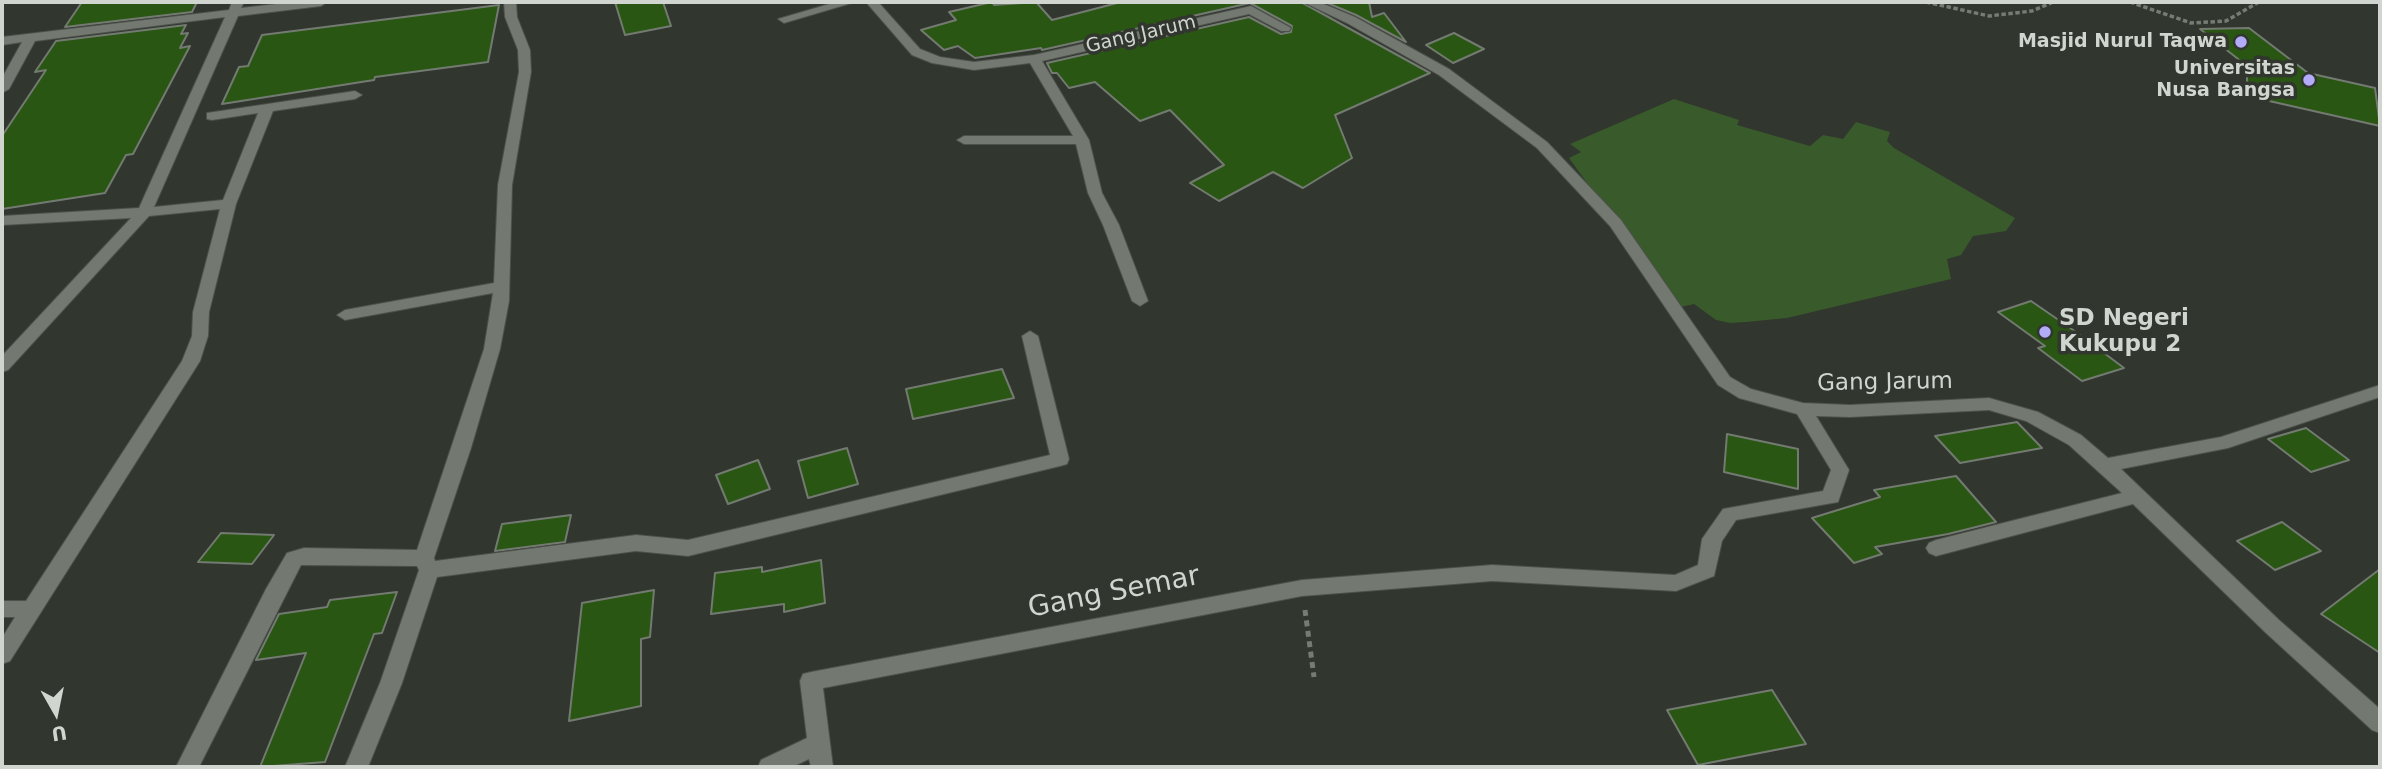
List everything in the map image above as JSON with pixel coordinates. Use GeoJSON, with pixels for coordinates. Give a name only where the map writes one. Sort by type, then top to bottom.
{"type":"FeatureCollection","features":[{"type":"Feature","properties":{"kind":"street"},"geometry":{"type":"LineString","coordinates":[[2,41],[236,7],[321,2]]}},
{"type":"Feature","properties":{"kind":"street"},"geometry":{"type":"LineString","coordinates":[[357,767],[391,683],[492,349],[501,287],[505,185],[526,60],[511,17],[510,2]]}},
{"type":"Feature","properties":{"kind":"street"},"geometry":{"type":"LineString","coordinates":[[783,19],[830,4],[849,2]]}},
{"type":"Feature","properties":{"kind":"street","name":"Gang Jarum"},"geometry":{"type":"LineString","coordinates":[[873,2],[916,52],[937,60],[974,66],[1034,59],[1251,10],[1286,28]]}},
{"type":"Feature","properties":{"kind":"street","name":"Gang Jarum"},"geometry":{"type":"LineString","coordinates":[[1309,2],[1351,20],[1444,72],[1542,145],[1616,223],[1724,380],[1745,394],[1803,409],[1850,411],[1989,404],[2032,416],[2075,440],[2105,465],[2272,626],[2380,723]]}},
{"type":"Feature","properties":{"kind":"street"},"geometry":{"type":"LineString","coordinates":[[2,366],[144,213],[236,7]]}},
{"type":"Feature","properties":{"kind":"street"},"geometry":{"type":"LineString","coordinates":[[2,89],[31,37]]}},
{"type":"Feature","properties":{"kind":"street"},"geometry":{"type":"LineString","coordinates":[[1034,59],[1082,139],[1095,193],[1111,225],[1140,301]]}},
{"type":"Feature","properties":{"kind":"street"},"geometry":{"type":"LineString","coordinates":[[212,116],[355,95]]}},
{"type":"Feature","properties":{"kind":"street"},"geometry":{"type":"LineString","coordinates":[[2,655],[191,361],[200,336],[201,312],[229,204],[267,108]]}},
{"type":"Feature","properties":{"kind":"street"},"geometry":{"type":"LineString","coordinates":[[964,140],[1082,139]]}},
{"type":"Feature","properties":{"kind":"street"},"geometry":{"type":"LineString","coordinates":[[2,220],[144,213],[229,204]]}},
{"type":"Feature","properties":{"kind":"street"},"geometry":{"type":"LineString","coordinates":[[345,315],[501,287]]}},
{"type":"Feature","properties":{"kind":"street"},"geometry":{"type":"LineString","coordinates":[[187,767],[274,594],[295,559],[304,556],[427,564],[636,543],[688,548],[1060,459],[1030,336]]}},
{"type":"Feature","properties":{"kind":"street"},"geometry":{"type":"LineString","coordinates":[[2105,465],[2222,443],[2380,391]]}},
{"type":"Feature","properties":{"kind":"street","name":"Gang Semar"},"geometry":{"type":"LineString","coordinates":[[822,767],[811,681],[1302,588],[1492,573],[1676,583],[1707,570],[1712,539],[1730,514],[1831,497],[1840,470],[1803,409]]}},
{"type":"Feature","properties":{"kind":"street"},"geometry":{"type":"LineString","coordinates":[[1936,548],[2136,496]]}},
{"type":"Feature","properties":{"kind":"street"},"geometry":{"type":"LineString","coordinates":[[2,610],[32,609]]}},
{"type":"Feature","properties":{"kind":"street"},"geometry":{"type":"LineString","coordinates":[[769,767],[819,743]]}},
{"type":"Feature","properties":{"kind":"path"},"geometry":{"type":"LineString","coordinates":[[1926,2],[1989,16],[2022,13],[2053,2]]}},
{"type":"Feature","properties":{"kind":"path"},"geometry":{"type":"LineString","coordinates":[[2130,2],[2191,23],[2226,21],[2255,2]]}},
{"type":"Feature","properties":{"kind":"path"},"geometry":{"type":"LineString","coordinates":[[1302,588],[1314,677]]}},
{"type":"Feature","properties":{"kind":"green space"},"geometry":{"type":"Polygon","coordinates":[[[1674,99],[1739,120],[1737,125],[1810,146],[1823,135],[1843,139],[1856,122],[1890,132],[1887,141],[1894,148],[2015,218],[2006,231],[1973,236],[1961,255],[1947,259],[1951,279],[1787,318],[1730,323],[1716,320],[1694,304],[1677,308],[1569,158],[1581,152],[1570,144],[1674,99]]]}},
{"type":"Feature","properties":{"kind":"building"},"geometry":{"type":"Polygon","coordinates":[[[82,2],[197,2],[192,12],[65,27],[82,2]]]}},
{"type":"Feature","properties":{"kind":"building"},"geometry":{"type":"Polygon","coordinates":[[[615,2],[663,2],[671,26],[625,35],[615,2]]]}},
{"type":"Feature","properties":{"kind":"building"},"geometry":{"type":"Polygon","coordinates":[[[992,2],[994,5],[1036,2],[1052,20],[1121,2],[1301,2],[1430,73],[1335,115],[1352,158],[1303,188],[1273,172],[1219,201],[1190,183],[1224,165],[1170,110],[1140,121],[1095,82],[1069,88],[1057,73],[1052,73],[1047,63],[1249,17],[1281,34],[1291,32],[1292,26],[1250,3],[1042,50],[1041,48],[975,58],[958,46],[944,50],[921,30],[956,20],[949,12],[992,2]]]}},
{"type":"Feature","properties":{"kind":"building"},"geometry":{"type":"Polygon","coordinates":[[[1325,2],[1369,2],[1372,17],[1384,13],[1406,42],[1356,15],[1325,2]]]}},
{"type":"Feature","properties":{"kind":"building"},"geometry":{"type":"Polygon","coordinates":[[[499,5],[488,62],[375,77],[374,80],[222,104],[239,67],[248,66],[262,35],[499,5]]]}},
{"type":"Feature","properties":{"kind":"building"},"geometry":{"type":"Polygon","coordinates":[[[186,25],[181,34],[188,33],[180,48],[190,46],[133,154],[126,155],[105,193],[2,209],[2,136],[46,70],[35,72],[56,41],[186,25]]]}},
{"type":"Feature","properties":{"kind":"building"},"geometry":{"type":"Polygon","coordinates":[[[2249,28],[2308,73],[2375,88],[2380,126],[2247,96],[2247,66],[2200,29],[2249,28]]]}},
{"type":"Feature","properties":{"kind":"building"},"geometry":{"type":"Polygon","coordinates":[[[1454,33],[1484,49],[1453,63],[1426,45],[1454,33]]]}},
{"type":"Feature","properties":{"kind":"building"},"geometry":{"type":"Polygon","coordinates":[[[2031,301],[2124,368],[2082,381],[2038,348],[2045,346],[1998,312],[2031,301]]]}},
{"type":"Feature","properties":{"kind":"building"},"geometry":{"type":"Polygon","coordinates":[[[1002,369],[1014,398],[913,419],[906,389],[1002,369]]]}},
{"type":"Feature","properties":{"kind":"building"},"geometry":{"type":"Polygon","coordinates":[[[2017,422],[2042,448],[1960,463],[1935,436],[2017,422]]]}},
{"type":"Feature","properties":{"kind":"building"},"geometry":{"type":"Polygon","coordinates":[[[2306,428],[2349,460],[2311,472],[2268,439],[2306,428]]]}},
{"type":"Feature","properties":{"kind":"building"},"geometry":{"type":"Polygon","coordinates":[[[1727,434],[1798,449],[1798,489],[1724,472],[1727,434]]]}},
{"type":"Feature","properties":{"kind":"building"},"geometry":{"type":"Polygon","coordinates":[[[847,448],[858,484],[808,498],[798,461],[847,448]]]}},
{"type":"Feature","properties":{"kind":"building"},"geometry":{"type":"Polygon","coordinates":[[[758,460],[770,489],[728,504],[716,475],[758,460]]]}},
{"type":"Feature","properties":{"kind":"building"},"geometry":{"type":"Polygon","coordinates":[[[1956,476],[1996,522],[1875,547],[1882,554],[1854,563],[1812,518],[1880,497],[1874,490],[1956,476]]]}},
{"type":"Feature","properties":{"kind":"building"},"geometry":{"type":"Polygon","coordinates":[[[571,515],[565,542],[495,551],[502,524],[571,515]]]}},
{"type":"Feature","properties":{"kind":"building"},"geometry":{"type":"Polygon","coordinates":[[[2282,522],[2321,551],[2275,570],[2237,541],[2282,522]]]}},
{"type":"Feature","properties":{"kind":"building"},"geometry":{"type":"Polygon","coordinates":[[[221,533],[274,535],[252,564],[198,562],[221,533]]]}},
{"type":"Feature","properties":{"kind":"building"},"geometry":{"type":"Polygon","coordinates":[[[821,560],[825,603],[784,612],[784,604],[711,614],[715,573],[762,567],[762,572],[821,560]]]}},
{"type":"Feature","properties":{"kind":"building"},"geometry":{"type":"Polygon","coordinates":[[[2380,569],[2380,653],[2321,614],[2380,569]]]}},
{"type":"Feature","properties":{"kind":"building"},"geometry":{"type":"Polygon","coordinates":[[[654,590],[650,637],[641,639],[641,706],[569,721],[582,603],[654,590]]]}},
{"type":"Feature","properties":{"kind":"building"},"geometry":{"type":"Polygon","coordinates":[[[397,592],[382,633],[374,634],[325,762],[260,767],[306,653],[256,660],[279,614],[327,607],[330,600],[397,592]]]}},
{"type":"Feature","properties":{"kind":"building"},"geometry":{"type":"Polygon","coordinates":[[[1772,690],[1806,744],[1698,765],[1667,710],[1772,690]]]}},
{"type":"Feature","properties":{"kind":"place","name":"Masjid Nurul Taqwa"},"geometry":{"type":"Point","coordinates":[2241,42]}},
{"type":"Feature","properties":{"kind":"place","name":"Universitas Nusa Bangsa"},"geometry":{"type":"Point","coordinates":[2309,80]}},
{"type":"Feature","properties":{"kind":"place","name":"SD Negeri Kukupu 2"},"geometry":{"type":"Point","coordinates":[2045,332]}}]}
